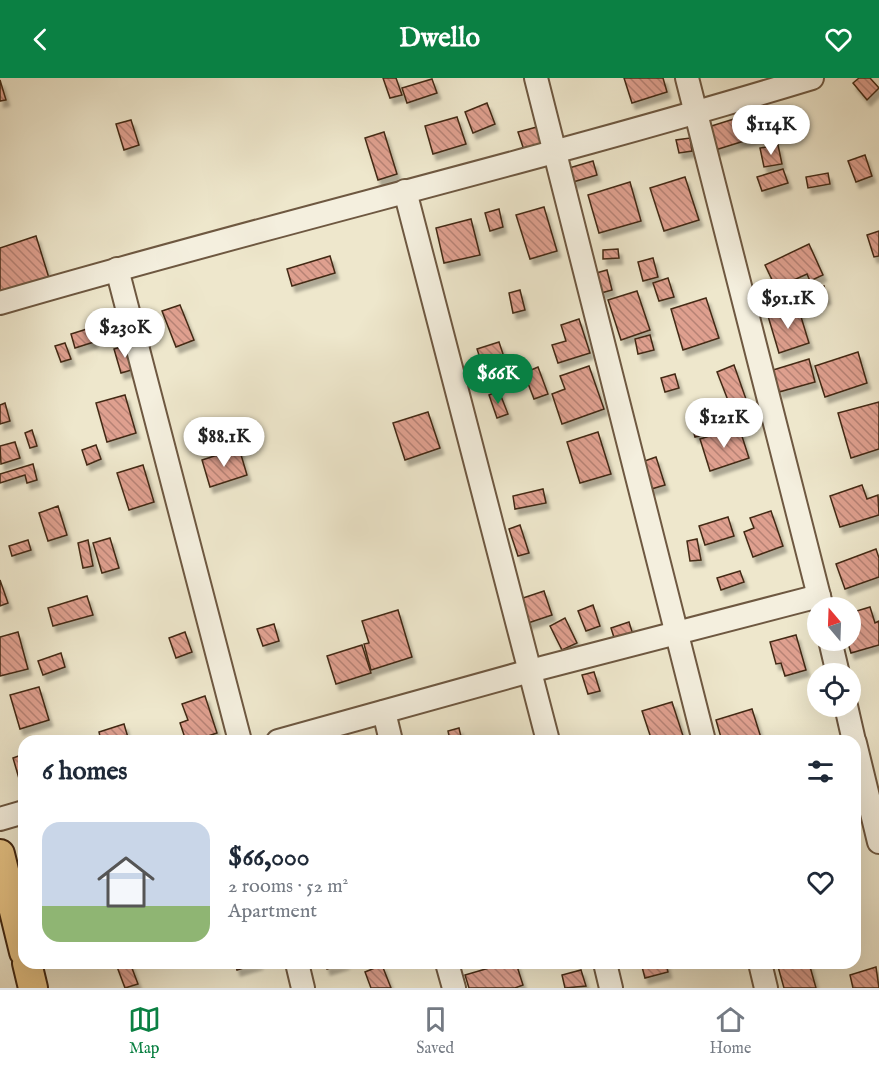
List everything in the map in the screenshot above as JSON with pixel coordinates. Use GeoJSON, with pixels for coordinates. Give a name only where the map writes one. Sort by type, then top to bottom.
{"type":"FeatureCollection","features":[{"type":"Feature","properties":{"kind":"main road"},"geometry":{"type":"LineString","coordinates":[[0,854],[18,928]]}},
{"type":"Feature","properties":{"kind":"main road"},"geometry":{"type":"LineString","coordinates":[[28,969],[33,988]]}},
{"type":"Feature","properties":{"kind":"street"},"geometry":{"type":"LineString","coordinates":[[536,78],[702,735]]}},
{"type":"Feature","properties":{"kind":"street"},"geometry":{"type":"LineString","coordinates":[[687,78],[819,597]]}},
{"type":"Feature","properties":{"kind":"street"},"geometry":{"type":"LineString","coordinates":[[0,303],[117,269],[696,114],[812,78]]}},
{"type":"Feature","properties":{"kind":"street"},"geometry":{"type":"LineString","coordinates":[[405,191],[546,735]]}},
{"type":"Feature","properties":{"kind":"street"},"geometry":{"type":"LineString","coordinates":[[117,269],[238,735]]}},
{"type":"Feature","properties":{"kind":"street"},"geometry":{"type":"LineString","coordinates":[[300,735],[530,671],[677,634],[807,605]]}},
{"type":"Feature","properties":{"kind":"street"},"geometry":{"type":"LineString","coordinates":[[384,712],[390,735]]}},
{"type":"Feature","properties":{"kind":"street"},"geometry":{"type":"LineString","coordinates":[[849,717],[853,735]]}},
{"type":"Feature","properties":{"kind":"street"},"geometry":{"type":"LineString","coordinates":[[861,767],[879,842]]}},
{"type":"Feature","properties":{"kind":"street"},"geometry":{"type":"LineString","coordinates":[[0,819],[18,814]]}},
{"type":"Feature","properties":{"kind":"street"},"geometry":{"type":"LineString","coordinates":[[298,969],[303,988]]}},
{"type":"Feature","properties":{"kind":"street"},"geometry":{"type":"LineString","coordinates":[[449,969],[454,988]]}},
{"type":"Feature","properties":{"kind":"street"},"geometry":{"type":"LineString","coordinates":[[606,969],[611,988]]}},
{"type":"Feature","properties":{"kind":"street"},"geometry":{"type":"LineString","coordinates":[[761,969],[766,988]]}},
{"type":"Feature","properties":{"kind":"building"},"geometry":{"type":"Polygon","coordinates":[[[383,78],[396,78],[402,95],[390,98],[383,78]]]}},
{"type":"Feature","properties":{"kind":"building"},"geometry":{"type":"Polygon","coordinates":[[[624,78],[663,78],[667,92],[632,103],[624,78]]]}},
{"type":"Feature","properties":{"kind":"building"},"geometry":{"type":"Polygon","coordinates":[[[859,78],[870,78],[879,88],[867,100],[853,83],[859,78]]]}},
{"type":"Feature","properties":{"kind":"building"},"geometry":{"type":"Polygon","coordinates":[[[432,79],[437,93],[407,103],[402,88],[432,79]]]}},
{"type":"Feature","properties":{"kind":"building"},"geometry":{"type":"Polygon","coordinates":[[[0,80],[6,100],[0,101],[0,80]]]}},
{"type":"Feature","properties":{"kind":"building"},"geometry":{"type":"Polygon","coordinates":[[[487,103],[495,124],[473,133],[465,112],[487,103]]]}},
{"type":"Feature","properties":{"kind":"building"},"geometry":{"type":"Polygon","coordinates":[[[750,114],[757,137],[712,151],[705,128],[750,114]]]}},
{"type":"Feature","properties":{"kind":"building"},"geometry":{"type":"Polygon","coordinates":[[[457,117],[466,144],[433,154],[425,126],[457,117]]]}},
{"type":"Feature","properties":{"kind":"building"},"geometry":{"type":"Polygon","coordinates":[[[131,120],[139,145],[124,150],[116,124],[131,120]]]}},
{"type":"Feature","properties":{"kind":"building"},"geometry":{"type":"Polygon","coordinates":[[[537,127],[544,148],[525,153],[518,132],[537,127]]]}},
{"type":"Feature","properties":{"kind":"building"},"geometry":{"type":"Polygon","coordinates":[[[384,132],[397,174],[378,180],[365,138],[384,132]]]}},
{"type":"Feature","properties":{"kind":"building"},"geometry":{"type":"Polygon","coordinates":[[[690,138],[692,151],[679,153],[676,140],[690,138]]]}},
{"type":"Feature","properties":{"kind":"building"},"geometry":{"type":"Polygon","coordinates":[[[778,145],[782,164],[764,167],[760,148],[778,145]]]}},
{"type":"Feature","properties":{"kind":"building"},"geometry":{"type":"Polygon","coordinates":[[[865,155],[872,176],[856,182],[848,161],[865,155]]]}},
{"type":"Feature","properties":{"kind":"building"},"geometry":{"type":"Polygon","coordinates":[[[593,161],[597,175],[573,182],[569,168],[593,161]]]}},
{"type":"Feature","properties":{"kind":"building"},"geometry":{"type":"Polygon","coordinates":[[[783,169],[788,183],[762,191],[757,177],[783,169]]]}},
{"type":"Feature","properties":{"kind":"building"},"geometry":{"type":"Polygon","coordinates":[[[828,173],[830,184],[808,188],[806,177],[828,173]]]}},
{"type":"Feature","properties":{"kind":"building"},"geometry":{"type":"Polygon","coordinates":[[[685,177],[699,220],[664,231],[650,188],[685,177]]]}},
{"type":"Feature","properties":{"kind":"building"},"geometry":{"type":"Polygon","coordinates":[[[630,182],[641,221],[599,233],[588,195],[630,182]]]}},
{"type":"Feature","properties":{"kind":"building"},"geometry":{"type":"Polygon","coordinates":[[[544,207],[557,251],[530,259],[516,215],[544,207]]]}},
{"type":"Feature","properties":{"kind":"building"},"geometry":{"type":"Polygon","coordinates":[[[499,209],[503,227],[490,231],[485,213],[499,209]]]}},
{"type":"Feature","properties":{"kind":"building"},"geometry":{"type":"Polygon","coordinates":[[[471,219],[480,255],[444,263],[436,228],[471,219]]]}},
{"type":"Feature","properties":{"kind":"building"},"geometry":{"type":"Polygon","coordinates":[[[879,231],[879,256],[874,257],[867,235],[879,231]]]}},
{"type":"Feature","properties":{"kind":"building"},"geometry":{"type":"Polygon","coordinates":[[[36,236],[49,278],[0,294],[0,248],[36,236]]]}},
{"type":"Feature","properties":{"kind":"building"},"geometry":{"type":"Polygon","coordinates":[[[809,244],[823,275],[810,281],[807,274],[776,288],[765,265],[809,244]]]}},
{"type":"Feature","properties":{"kind":"building"},"geometry":{"type":"Polygon","coordinates":[[[618,249],[619,258],[603,259],[603,250],[618,249]]]}},
{"type":"Feature","properties":{"kind":"building"},"geometry":{"type":"Polygon","coordinates":[[[330,256],[335,273],[292,286],[287,269],[330,256]]]}},
{"type":"Feature","properties":{"kind":"building"},"geometry":{"type":"Polygon","coordinates":[[[653,258],[658,277],[643,281],[638,262],[653,258]]]}},
{"type":"Feature","properties":{"kind":"building"},"geometry":{"type":"Polygon","coordinates":[[[607,270],[612,290],[601,293],[596,273],[607,270]]]}},
{"type":"Feature","properties":{"kind":"building"},"geometry":{"type":"Polygon","coordinates":[[[668,278],[674,297],[659,301],[653,283],[668,278]]]}},
{"type":"Feature","properties":{"kind":"building"},"geometry":{"type":"Polygon","coordinates":[[[824,286],[827,298],[801,306],[797,293],[824,286]]]}},
{"type":"Feature","properties":{"kind":"building"},"geometry":{"type":"Polygon","coordinates":[[[520,290],[525,310],[513,313],[509,293],[520,290]]]}},
{"type":"Feature","properties":{"kind":"building"},"geometry":{"type":"Polygon","coordinates":[[[637,291],[650,330],[621,340],[608,300],[637,291]]]}},
{"type":"Feature","properties":{"kind":"building"},"geometry":{"type":"Polygon","coordinates":[[[706,298],[719,338],[683,350],[671,309],[706,298]]]}},
{"type":"Feature","properties":{"kind":"building"},"geometry":{"type":"Polygon","coordinates":[[[180,305],[194,340],[176,347],[162,311],[180,305]]]}},
{"type":"Feature","properties":{"kind":"building"},"geometry":{"type":"Polygon","coordinates":[[[798,307],[809,343],[779,353],[768,316],[798,307]]]}},
{"type":"Feature","properties":{"kind":"building"},"geometry":{"type":"Polygon","coordinates":[[[579,319],[590,353],[558,363],[552,345],[566,341],[561,325],[579,319]]]}},
{"type":"Feature","properties":{"kind":"building"},"geometry":{"type":"Polygon","coordinates":[[[90,328],[94,342],[75,348],[71,334],[90,328]]]}},
{"type":"Feature","properties":{"kind":"building"},"geometry":{"type":"Polygon","coordinates":[[[650,335],[654,350],[638,354],[635,339],[650,335]]]}},
{"type":"Feature","properties":{"kind":"building"},"geometry":{"type":"Polygon","coordinates":[[[499,342],[504,357],[482,364],[477,349],[499,342]]]}},
{"type":"Feature","properties":{"kind":"building"},"geometry":{"type":"Polygon","coordinates":[[[65,343],[71,359],[61,362],[55,346],[65,343]]]}},
{"type":"Feature","properties":{"kind":"building"},"geometry":{"type":"Polygon","coordinates":[[[128,345],[135,369],[121,373],[114,349],[128,345]]]}},
{"type":"Feature","properties":{"kind":"building"},"geometry":{"type":"Polygon","coordinates":[[[858,352],[867,383],[825,397],[815,366],[858,352]]]}},
{"type":"Feature","properties":{"kind":"building"},"geometry":{"type":"Polygon","coordinates":[[[809,359],[815,382],[779,392],[773,370],[809,359]]]}},
{"type":"Feature","properties":{"kind":"building"},"geometry":{"type":"Polygon","coordinates":[[[734,365],[747,402],[731,408],[717,372],[734,365]]]}},
{"type":"Feature","properties":{"kind":"building"},"geometry":{"type":"Polygon","coordinates":[[[589,366],[604,409],[562,424],[552,394],[565,389],[560,376],[589,366]]]}},
{"type":"Feature","properties":{"kind":"building"},"geometry":{"type":"Polygon","coordinates":[[[538,367],[548,394],[534,399],[524,373],[538,367]]]}},
{"type":"Feature","properties":{"kind":"building"},"geometry":{"type":"Polygon","coordinates":[[[675,374],[679,388],[665,392],[661,378],[675,374]]]}},
{"type":"Feature","properties":{"kind":"building"},"geometry":{"type":"Polygon","coordinates":[[[499,391],[508,414],[497,418],[489,395],[499,391]]]}},
{"type":"Feature","properties":{"kind":"building"},"geometry":{"type":"Polygon","coordinates":[[[125,395],[136,433],[107,442],[96,403],[125,395]]]}},
{"type":"Feature","properties":{"kind":"building"},"geometry":{"type":"Polygon","coordinates":[[[879,402],[879,449],[851,458],[838,413],[879,402]]]}},
{"type":"Feature","properties":{"kind":"building"},"geometry":{"type":"Polygon","coordinates":[[[5,403],[10,421],[0,424],[0,405],[5,403]]]}},
{"type":"Feature","properties":{"kind":"building"},"geometry":{"type":"Polygon","coordinates":[[[428,412],[440,448],[405,460],[393,423],[428,412]]]}},
{"type":"Feature","properties":{"kind":"building"},"geometry":{"type":"Polygon","coordinates":[[[711,420],[715,432],[695,437],[692,426],[711,420]]]}},
{"type":"Feature","properties":{"kind":"building"},"geometry":{"type":"Polygon","coordinates":[[[739,427],[749,458],[710,471],[700,439],[739,427]]]}},
{"type":"Feature","properties":{"kind":"building"},"geometry":{"type":"Polygon","coordinates":[[[32,430],[37,446],[30,448],[25,433],[32,430]]]}},
{"type":"Feature","properties":{"kind":"building"},"geometry":{"type":"Polygon","coordinates":[[[598,432],[611,474],[580,483],[567,442],[598,432]]]}},
{"type":"Feature","properties":{"kind":"building"},"geometry":{"type":"Polygon","coordinates":[[[15,442],[20,458],[1,464],[0,446],[15,442]]]}},
{"type":"Feature","properties":{"kind":"building"},"geometry":{"type":"Polygon","coordinates":[[[96,445],[101,459],[87,465],[82,450],[96,445]]]}},
{"type":"Feature","properties":{"kind":"building"},"geometry":{"type":"Polygon","coordinates":[[[239,448],[247,475],[210,487],[202,460],[239,448]]]}},
{"type":"Feature","properties":{"kind":"building"},"geometry":{"type":"Polygon","coordinates":[[[656,457],[665,485],[648,490],[639,463],[656,457]]]}},
{"type":"Feature","properties":{"kind":"building"},"geometry":{"type":"Polygon","coordinates":[[[33,464],[37,480],[27,483],[25,475],[0,483],[0,474],[33,464]]]}},
{"type":"Feature","properties":{"kind":"building"},"geometry":{"type":"Polygon","coordinates":[[[143,465],[154,502],[129,510],[117,473],[143,465]]]}},
{"type":"Feature","properties":{"kind":"building"},"geometry":{"type":"Polygon","coordinates":[[[862,485],[867,499],[878,495],[879,515],[840,527],[830,496],[862,485]]]}},
{"type":"Feature","properties":{"kind":"building"},"geometry":{"type":"Polygon","coordinates":[[[543,489],[546,503],[515,509],[513,496],[543,489]]]}},
{"type":"Feature","properties":{"kind":"building"},"geometry":{"type":"Polygon","coordinates":[[[58,506],[67,535],[48,541],[39,513],[58,506]]]}},
{"type":"Feature","properties":{"kind":"building"},"geometry":{"type":"Polygon","coordinates":[[[771,511],[783,546],[753,557],[744,532],[754,528],[750,518],[771,511]]]}},
{"type":"Feature","properties":{"kind":"building"},"geometry":{"type":"Polygon","coordinates":[[[728,517],[734,536],[705,545],[699,526],[728,517]]]}},
{"type":"Feature","properties":{"kind":"building"},"geometry":{"type":"Polygon","coordinates":[[[520,525],[529,553],[518,556],[509,529],[520,525]]]}},
{"type":"Feature","properties":{"kind":"building"},"geometry":{"type":"Polygon","coordinates":[[[110,538],[119,568],[102,573],[93,543],[110,538]]]}},
{"type":"Feature","properties":{"kind":"building"},"geometry":{"type":"Polygon","coordinates":[[[697,539],[701,560],[690,561],[687,541],[697,539]]]}},
{"type":"Feature","properties":{"kind":"building"},"geometry":{"type":"Polygon","coordinates":[[[28,540],[31,550],[12,556],[9,546],[28,540]]]}},
{"type":"Feature","properties":{"kind":"building"},"geometry":{"type":"Polygon","coordinates":[[[88,540],[93,566],[83,568],[78,543],[88,540]]]}},
{"type":"Feature","properties":{"kind":"building"},"geometry":{"type":"Polygon","coordinates":[[[876,549],[879,558],[879,577],[845,589],[836,564],[876,549]]]}},
{"type":"Feature","properties":{"kind":"building"},"geometry":{"type":"Polygon","coordinates":[[[740,571],[744,582],[721,590],[717,578],[740,571]]]}},
{"type":"Feature","properties":{"kind":"building"},"geometry":{"type":"Polygon","coordinates":[[[0,580],[8,603],[0,606],[0,580]]]}},
{"type":"Feature","properties":{"kind":"building"},"geometry":{"type":"Polygon","coordinates":[[[544,591],[552,615],[525,624],[517,600],[544,591]]]}},
{"type":"Feature","properties":{"kind":"building"},"geometry":{"type":"Polygon","coordinates":[[[87,596],[93,615],[53,626],[48,608],[87,596]]]}},
{"type":"Feature","properties":{"kind":"building"},"geometry":{"type":"Polygon","coordinates":[[[593,605],[600,626],[586,631],[578,611],[593,605]]]}},
{"type":"Feature","properties":{"kind":"building"},"geometry":{"type":"Polygon","coordinates":[[[870,607],[875,623],[879,621],[879,645],[861,650],[861,610],[870,607]]]}},
{"type":"Feature","properties":{"kind":"building"},"geometry":{"type":"Polygon","coordinates":[[[398,610],[412,657],[371,670],[364,644],[369,643],[362,621],[398,610]]]}},
{"type":"Feature","properties":{"kind":"building"},"geometry":{"type":"Polygon","coordinates":[[[565,618],[577,643],[562,650],[550,626],[565,618]]]}},
{"type":"Feature","properties":{"kind":"building"},"geometry":{"type":"Polygon","coordinates":[[[629,622],[635,641],[617,647],[611,628],[629,622]]]}},
{"type":"Feature","properties":{"kind":"building"},"geometry":{"type":"Polygon","coordinates":[[[274,624],[279,641],[263,646],[257,629],[274,624]]]}},
{"type":"Feature","properties":{"kind":"building"},"geometry":{"type":"Polygon","coordinates":[[[18,632],[28,669],[0,676],[0,637],[18,632]]]}},
{"type":"Feature","properties":{"kind":"building"},"geometry":{"type":"Polygon","coordinates":[[[185,632],[192,652],[176,658],[169,638],[185,632]]]}},
{"type":"Feature","properties":{"kind":"building"},"geometry":{"type":"Polygon","coordinates":[[[796,635],[806,670],[785,676],[781,663],[776,664],[770,642],[796,635]]]}},
{"type":"Feature","properties":{"kind":"building"},"geometry":{"type":"Polygon","coordinates":[[[362,645],[371,673],[336,684],[327,656],[362,645]]]}},
{"type":"Feature","properties":{"kind":"building"},"geometry":{"type":"Polygon","coordinates":[[[61,653],[65,667],[43,675],[38,661],[61,653]]]}},
{"type":"Feature","properties":{"kind":"building"},"geometry":{"type":"Polygon","coordinates":[[[594,672],[600,691],[588,694],[582,675],[594,672]]]}},
{"type":"Feature","properties":{"kind":"building"},"geometry":{"type":"Polygon","coordinates":[[[39,687],[49,720],[20,729],[10,695],[39,687]]]}},
{"type":"Feature","properties":{"kind":"building"},"geometry":{"type":"Polygon","coordinates":[[[205,696],[217,733],[184,735],[180,723],[188,720],[182,704],[205,696]]]}},
{"type":"Feature","properties":{"kind":"building"},"geometry":{"type":"Polygon","coordinates":[[[672,702],[683,735],[650,735],[642,711],[672,702]]]}},
{"type":"Feature","properties":{"kind":"building"},"geometry":{"type":"Polygon","coordinates":[[[752,709],[760,735],[720,735],[716,720],[752,709]]]}},
{"type":"Feature","properties":{"kind":"building"},"geometry":{"type":"Polygon","coordinates":[[[124,724],[127,735],[100,735],[99,732],[124,724]]]}},
{"type":"Feature","properties":{"kind":"building"},"geometry":{"type":"Polygon","coordinates":[[[459,728],[461,735],[449,735],[448,731],[459,728]]]}},
{"type":"Feature","properties":{"kind":"building"},"geometry":{"type":"Polygon","coordinates":[[[18,756],[18,775],[13,758],[18,756]]]}},
{"type":"Feature","properties":{"kind":"building"},"geometry":{"type":"Polygon","coordinates":[[[876,967],[879,988],[853,988],[850,975],[876,967]]]}},
{"type":"Feature","properties":{"kind":"building"},"geometry":{"type":"Polygon","coordinates":[[[118,969],[132,969],[138,984],[125,988],[118,969]]]}},
{"type":"Feature","properties":{"kind":"building"},"geometry":{"type":"Polygon","coordinates":[[[384,969],[391,988],[371,988],[365,972],[384,969]]]}},
{"type":"Feature","properties":{"kind":"building"},"geometry":{"type":"Polygon","coordinates":[[[486,969],[518,969],[523,985],[515,988],[469,988],[465,975],[486,969]]]}},
{"type":"Feature","properties":{"kind":"building"},"geometry":{"type":"Polygon","coordinates":[[[643,969],[667,969],[668,972],[645,978],[643,969]]]}},
{"type":"Feature","properties":{"kind":"building"},"geometry":{"type":"Polygon","coordinates":[[[779,969],[811,969],[816,988],[784,988],[779,969]]]}},
{"type":"Feature","properties":{"kind":"building"},"geometry":{"type":"Polygon","coordinates":[[[581,970],[586,986],[565,988],[562,975],[581,970]]]}}]}
